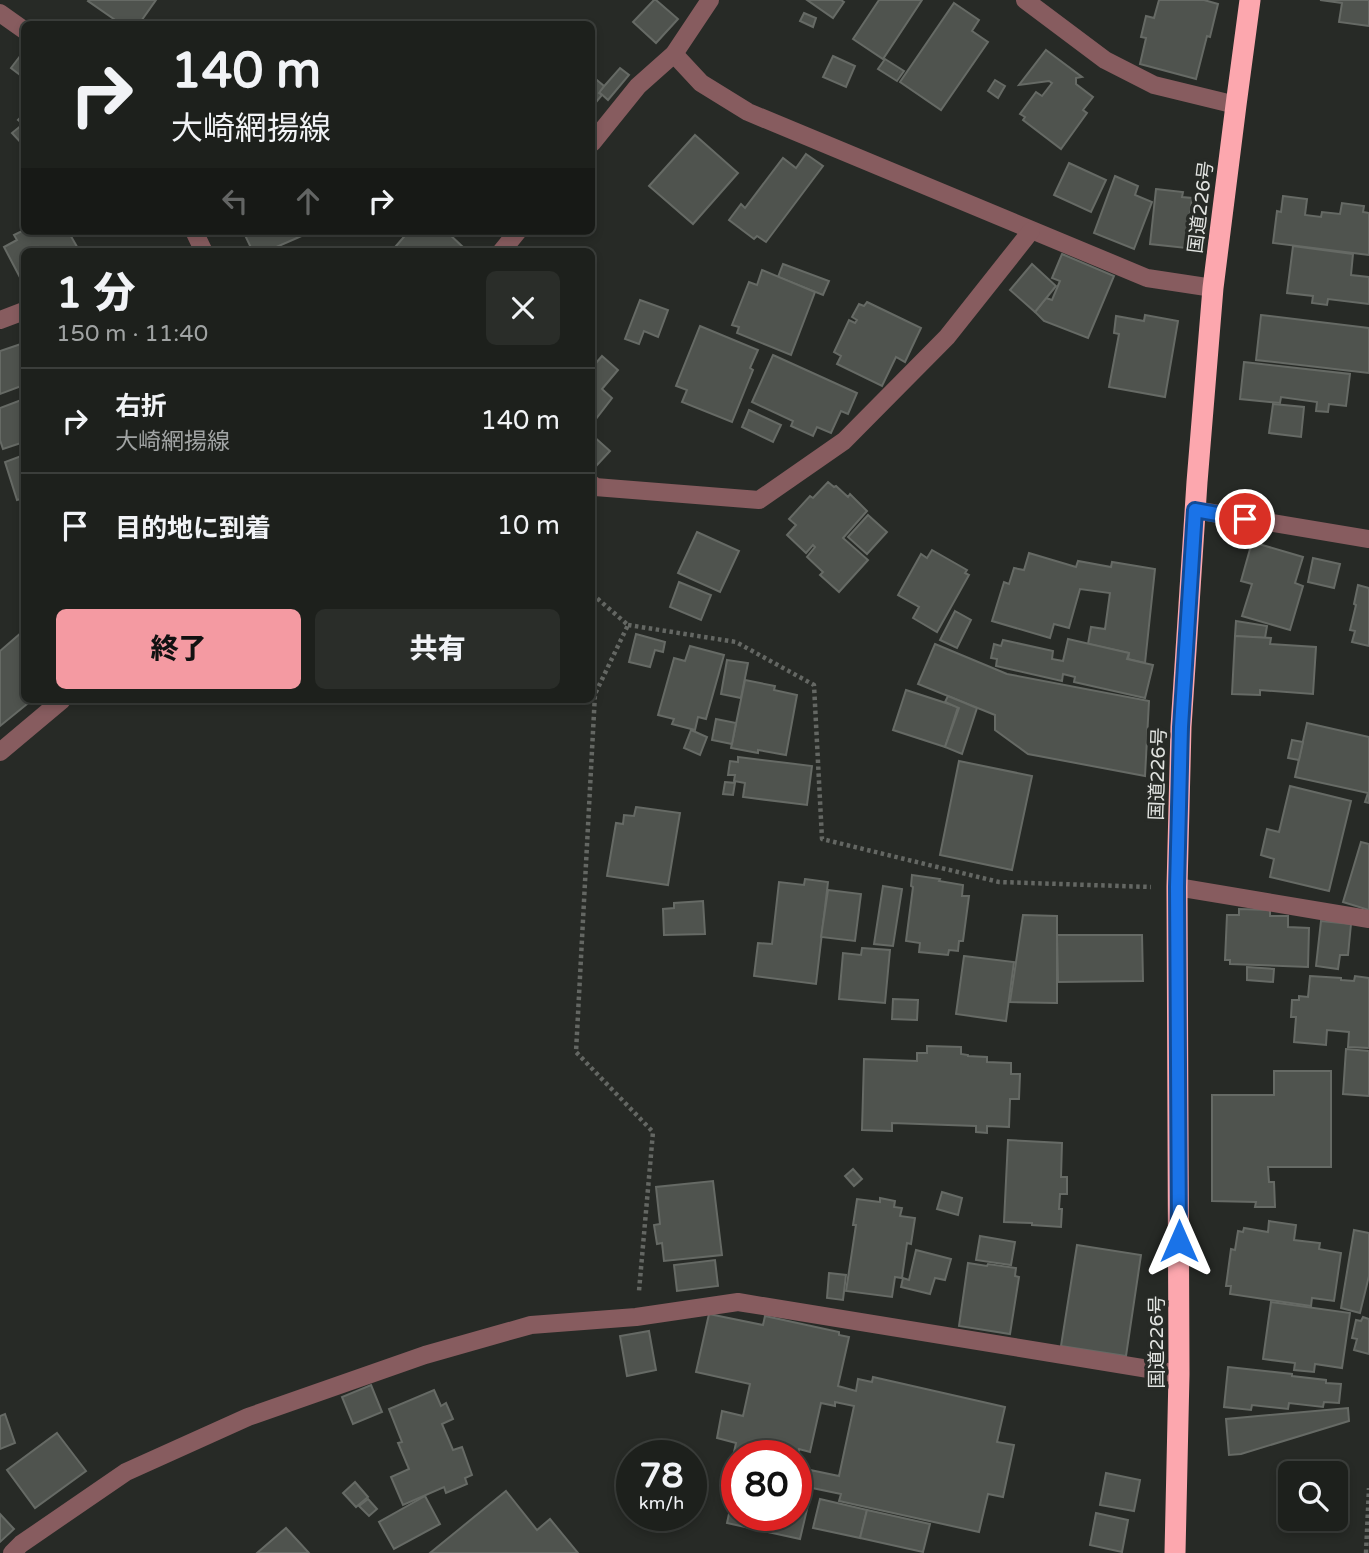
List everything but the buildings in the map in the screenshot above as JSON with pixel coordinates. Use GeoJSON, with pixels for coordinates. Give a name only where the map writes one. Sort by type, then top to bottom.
{"type":"FeatureCollection","features":[{"type":"Feature","properties":{"kind":"highway","name":"国道226号"},"geometry":{"type":"LineString","coordinates":[[1175,1553],[1179,1374],[1177,887],[1181,727],[1213,288],[1250,0]]}},
{"type":"Feature","properties":{"kind":"street"},"geometry":{"type":"LineString","coordinates":[[595,139],[638,86],[674,54],[710,0]]}},
{"type":"Feature","properties":{"kind":"street"},"geometry":{"type":"LineString","coordinates":[[1025,0],[1104,60],[1154,85],[1236,105]]}},
{"type":"Feature","properties":{"kind":"street"},"geometry":{"type":"LineString","coordinates":[[0,13],[21,28]]}},
{"type":"Feature","properties":{"kind":"street"},"geometry":{"type":"LineString","coordinates":[[674,54],[701,83],[748,112],[1147,278],[1213,288]]}},
{"type":"Feature","properties":{"kind":"street"},"geometry":{"type":"LineString","coordinates":[[595,487],[759,500],[844,441],[947,337],[1031,231]]}},
{"type":"Feature","properties":{"kind":"street"},"geometry":{"type":"LineString","coordinates":[[0,320],[21,312]]}},
{"type":"Feature","properties":{"kind":"street"},"geometry":{"type":"LineString","coordinates":[[1195,510],[1369,539]]}},
{"type":"Feature","properties":{"kind":"street"},"geometry":{"type":"LineString","coordinates":[[0,752],[58,703]]}},
{"type":"Feature","properties":{"kind":"street"},"geometry":{"type":"LineString","coordinates":[[1177,887],[1369,919]]}},
{"type":"Feature","properties":{"kind":"street"},"geometry":{"type":"LineString","coordinates":[[12,1553],[21,1544],[126,1472],[248,1417],[425,1355],[531,1325],[636,1317],[738,1302],[1179,1374]]}},
{"type":"Feature","properties":{"kind":"path"},"geometry":{"type":"LineString","coordinates":[[595,597],[628,625],[736,642],[814,685],[822,839],[999,882],[1177,887]]}},
{"type":"Feature","properties":{"kind":"path"},"geometry":{"type":"LineString","coordinates":[[595,692],[628,625]]}},
{"type":"Feature","properties":{"kind":"path"},"geometry":{"type":"LineString","coordinates":[[594,703],[576,1052],[653,1132],[636,1317]]}},
{"type":"Feature","properties":{"kind":"path"},"geometry":{"type":"LineString","coordinates":[[1366,1553],[1369,1488]]}},
{"type":"Feature","properties":{"kind":"route"},"geometry":{"type":"LineString","coordinates":[[1179,1241],[1177,887],[1181,727],[1195,510],[1245,519]]}}]}
